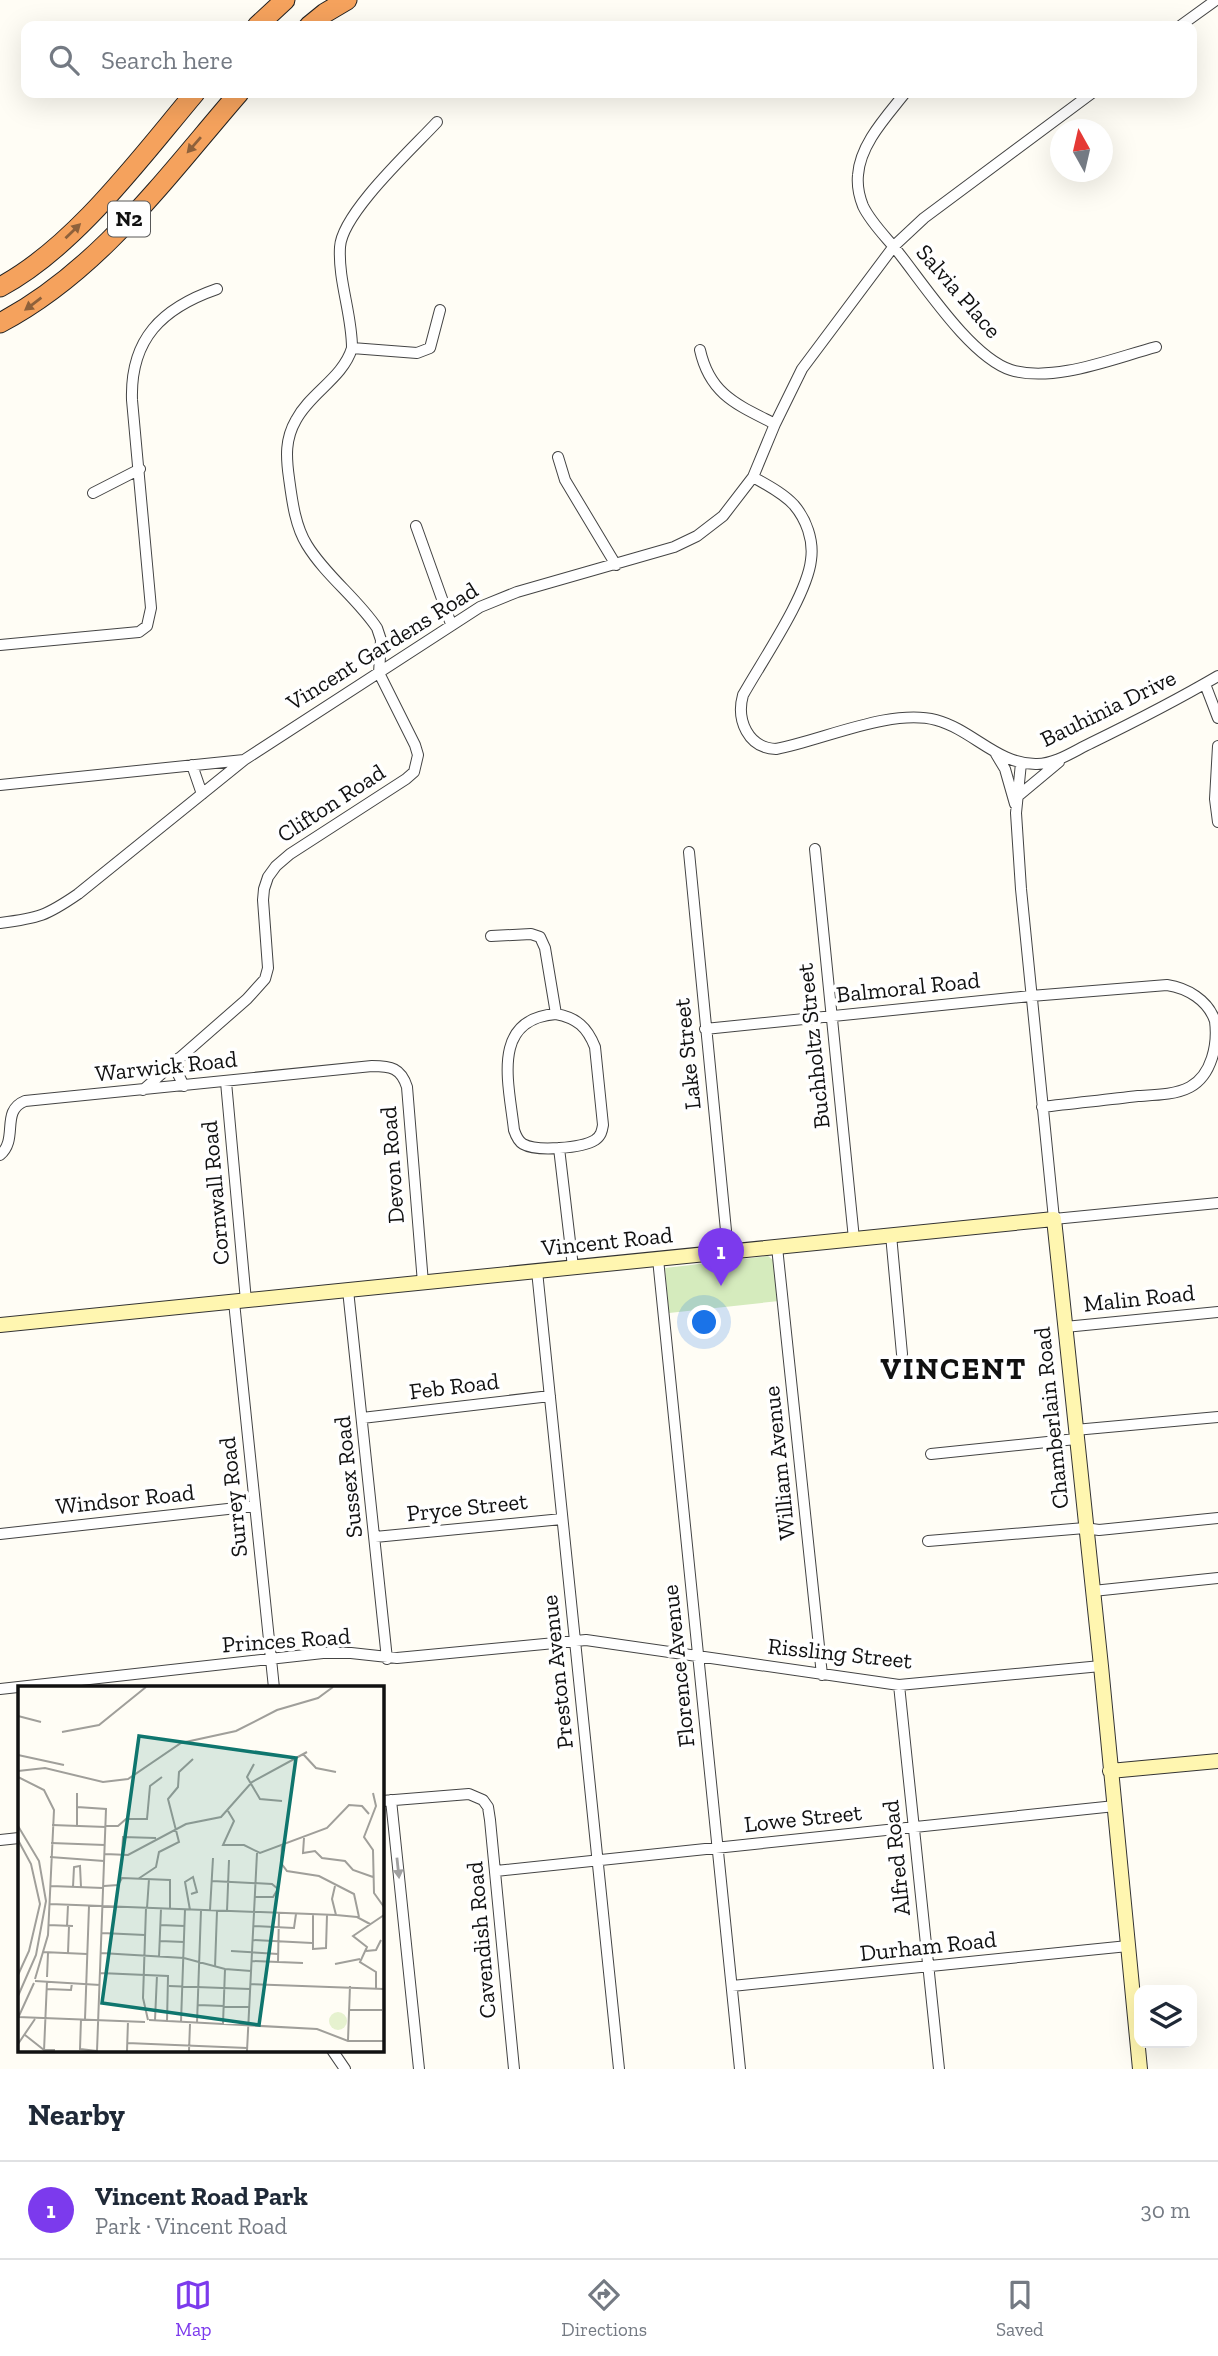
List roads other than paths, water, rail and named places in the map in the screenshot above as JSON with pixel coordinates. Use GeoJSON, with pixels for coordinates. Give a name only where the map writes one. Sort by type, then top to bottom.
{"type":"FeatureCollection","features":[{"type":"Feature","properties":{"kind":"highway"},"geometry":{"type":"LineString","coordinates":[[262,21],[285,0]]}},
{"type":"Feature","properties":{"kind":"highway"},"geometry":{"type":"LineString","coordinates":[[315,21],[347,0]]}},
{"type":"Feature","properties":{"kind":"highway","name":"N2"},"geometry":{"type":"LineString","coordinates":[[0,287],[34,265],[96,208],[191,98]]}},
{"type":"Feature","properties":{"kind":"highway","name":"N2"},"geometry":{"type":"LineString","coordinates":[[0,323],[24,310],[83,265],[109,241],[235,98]]}},
{"type":"Feature","properties":{"kind":"street"},"geometry":{"type":"LineString","coordinates":[[1187,21],[1216,0]]}},
{"type":"Feature","properties":{"kind":"street","name":"Salvia Place"},"geometry":{"type":"LineString","coordinates":[[901,98],[870,142],[860,162],[858,188],[864,207],[973,343],[997,364],[1029,374],[1069,370],[1156,347]]}},
{"type":"Feature","properties":{"kind":"street","name":"Vincent Gardens Road"},"geometry":{"type":"LineString","coordinates":[[0,923],[44,916],[55,910],[244,760],[452,624],[508,595],[674,547],[696,536],[723,516],[753,477],[802,369],[894,247],[924,218],[1085,98]]}},
{"type":"Feature","properties":{"kind":"street"},"geometry":{"type":"LineString","coordinates":[[379,673],[381,640],[377,628],[306,543],[292,501],[287,462],[288,438],[300,412],[338,373],[352,348],[341,267],[342,235],[348,222],[438,122]]}},
{"type":"Feature","properties":{"kind":"street"},"geometry":{"type":"LineString","coordinates":[[0,645],[139,632],[148,626],[151,608],[132,387],[137,357],[155,324],[170,310],[191,298],[216,289]]}},
{"type":"Feature","properties":{"kind":"street"},"geometry":{"type":"LineString","coordinates":[[352,348],[417,353],[427,351],[440,310]]}},
{"type":"Feature","properties":{"kind":"street"},"geometry":{"type":"LineString","coordinates":[[700,350],[706,370],[719,390],[737,405],[775,424]]}},
{"type":"Feature","properties":{"kind":"street"},"geometry":{"type":"LineString","coordinates":[[558,457],[565,480],[616,565]]}},
{"type":"Feature","properties":{"kind":"street"},"geometry":{"type":"LineString","coordinates":[[93,493],[140,469]]}},
{"type":"Feature","properties":{"kind":"street","name":"Bauhinia Drive"},"geometry":{"type":"LineString","coordinates":[[753,477],[791,502],[806,524],[812,549],[802,589],[743,695],[740,717],[748,735],[761,746],[776,749],[883,721],[916,717],[954,726],[995,752],[1021,763],[1046,763],[1218,676]]}},
{"type":"Feature","properties":{"kind":"street"},"geometry":{"type":"LineString","coordinates":[[416,526],[452,624]]}},
{"type":"Feature","properties":{"kind":"street","name":"Clifton Road"},"geometry":{"type":"LineString","coordinates":[[143,1090],[247,999],[265,979],[268,968],[263,900],[268,877],[276,866],[414,772],[418,763],[415,744],[379,673]]}},
{"type":"Feature","properties":{"kind":"street"},"geometry":{"type":"LineString","coordinates":[[1205,684],[1218,718]]}},
{"type":"Feature","properties":{"kind":"street"},"geometry":{"type":"LineString","coordinates":[[1218,746],[1215,799],[1218,822]]}},
{"type":"Feature","properties":{"kind":"street"},"geometry":{"type":"LineString","coordinates":[[995,752],[1005,769],[1017,802],[1066,755]]}},
{"type":"Feature","properties":{"kind":"street"},"geometry":{"type":"LineString","coordinates":[[0,785],[244,760]]}},
{"type":"Feature","properties":{"kind":"street","name":"Chamberlain Road"},"geometry":{"type":"LineString","coordinates":[[1021,763],[1017,802],[1031,996],[1140,2069]]}},
{"type":"Feature","properties":{"kind":"street"},"geometry":{"type":"LineString","coordinates":[[192,765],[202,794]]}},
{"type":"Feature","properties":{"kind":"street","name":"Buchholtz Street"},"geometry":{"type":"LineString","coordinates":[[815,849],[853,1238]]}},
{"type":"Feature","properties":{"kind":"street","name":"Lake Street"},"geometry":{"type":"LineString","coordinates":[[689,852],[727,1251]]}},
{"type":"Feature","properties":{"kind":"street"},"geometry":{"type":"LineString","coordinates":[[492,936],[531,934],[541,937],[556,1014]]}},
{"type":"Feature","properties":{"kind":"street","name":"Balmoral Road"},"geometry":{"type":"LineString","coordinates":[[705,1029],[1167,985],[1181,987],[1196,995],[1215,1020],[1216,1053],[1209,1069],[1191,1087],[1166,1093],[1042,1107]]}},
{"type":"Feature","properties":{"kind":"street"},"geometry":{"type":"LineString","coordinates":[[541,1015],[569,1016],[582,1023],[595,1047],[603,1125],[601,1134],[595,1140],[559,1148],[523,1144],[514,1130],[508,1051],[518,1029],[528,1020],[541,1015]]}},
{"type":"Feature","properties":{"kind":"street"},"geometry":{"type":"LineString","coordinates":[[179,1058],[177,1072],[184,1086]]}},
{"type":"Feature","properties":{"kind":"street","name":"Warwick Road"},"geometry":{"type":"LineString","coordinates":[[0,1155],[7,1146],[9,1112],[18,1103],[377,1066]]}},
{"type":"Feature","properties":{"kind":"street","name":"Devon Road"},"geometry":{"type":"LineString","coordinates":[[377,1066],[398,1069],[404,1076],[407,1087],[422,1283]]}},
{"type":"Feature","properties":{"kind":"street","name":"Cornwall Road"},"geometry":{"type":"LineString","coordinates":[[226,1082],[240,1301]]}},
{"type":"Feature","properties":{"kind":"street"},"geometry":{"type":"LineString","coordinates":[[559,1148],[573,1267]]}},
{"type":"Feature","properties":{"kind":"street","name":"Vincent Road"},"geometry":{"type":"LineString","coordinates":[[0,1325],[1218,1202]]}},
{"type":"Feature","properties":{"kind":"street"},"geometry":{"type":"LineString","coordinates":[[891,1235],[902,1354]]}},
{"type":"Feature","properties":{"kind":"street","name":"William Avenue"},"geometry":{"type":"LineString","coordinates":[[778,1247],[822,1675]]}},
{"type":"Feature","properties":{"kind":"street","name":"Florence Avenue"},"geometry":{"type":"LineString","coordinates":[[658,1259],[740,2069]]}},
{"type":"Feature","properties":{"kind":"street","name":"Preston Avenue"},"geometry":{"type":"LineString","coordinates":[[537,1271],[619,2069]]}},
{"type":"Feature","properties":{"kind":"street","name":"Sussex Road"},"geometry":{"type":"LineString","coordinates":[[348,1290],[387,1659]]}},
{"type":"Feature","properties":{"kind":"street","name":"Surrey Road"},"geometry":{"type":"LineString","coordinates":[[240,1301],[255,1506],[274,1686]]}},
{"type":"Feature","properties":{"kind":"street","name":"Malin Road"},"geometry":{"type":"LineString","coordinates":[[1065,1327],[1218,1311]]}},
{"type":"Feature","properties":{"kind":"street","name":"Feb Road"},"geometry":{"type":"LineString","coordinates":[[362,1418],[550,1396]]}},
{"type":"Feature","properties":{"kind":"street"},"geometry":{"type":"LineString","coordinates":[[931,1454],[1218,1417]]}},
{"type":"Feature","properties":{"kind":"street","name":"Windsor Road"},"geometry":{"type":"LineString","coordinates":[[0,1534],[255,1506]]}},
{"type":"Feature","properties":{"kind":"street"},"geometry":{"type":"LineString","coordinates":[[928,1541],[1085,1528],[1099,1530],[1218,1518]]}},
{"type":"Feature","properties":{"kind":"street","name":"Pryce Street"},"geometry":{"type":"LineString","coordinates":[[375,1537],[562,1519]]}},
{"type":"Feature","properties":{"kind":"street"},"geometry":{"type":"LineString","coordinates":[[1093,1591],[1218,1578]]}},
{"type":"Feature","properties":{"kind":"street","name":"Rissling Street"},"geometry":{"type":"LineString","coordinates":[[575,1640],[900,1685],[1101,1666]]}},
{"type":"Feature","properties":{"kind":"street","name":"Princes Road"},"geometry":{"type":"LineString","coordinates":[[28,1686],[323,1653],[346,1653],[387,1659],[575,1640]]}},
{"type":"Feature","properties":{"kind":"street","name":"Alfred Road"},"geometry":{"type":"LineString","coordinates":[[900,1685],[939,2069]]}},
{"type":"Feature","properties":{"kind":"street","name":"Princes Road"},"geometry":{"type":"LineString","coordinates":[[0,1689],[18,1687]]}},
{"type":"Feature","properties":{"kind":"street"},"geometry":{"type":"LineString","coordinates":[[1110,1771],[1218,1761]]}},
{"type":"Feature","properties":{"kind":"street","name":"Cavendish Road"},"geometry":{"type":"LineString","coordinates":[[386,1801],[469,1794],[477,1796],[488,1807],[514,2069]]}},
{"type":"Feature","properties":{"kind":"street"},"geometry":{"type":"LineString","coordinates":[[386,1801],[419,2069]]}},
{"type":"Feature","properties":{"kind":"street","name":"Lowe Street"},"geometry":{"type":"LineString","coordinates":[[496,1871],[1115,1806]]}},
{"type":"Feature","properties":{"kind":"street"},"geometry":{"type":"LineString","coordinates":[[0,1840],[18,1838]]}},
{"type":"Feature","properties":{"kind":"street","name":"Durham Road"},"geometry":{"type":"LineString","coordinates":[[732,1986],[1128,1946]]}},
{"type":"Feature","properties":{"kind":"street"},"geometry":{"type":"LineString","coordinates":[[333,2052],[345,2069]]}},
{"type":"Feature","properties":{"kind":"place","name":"Vincent Road Park"},"geometry":{"type":"Point","coordinates":[721,1286]}},
{"type":"Feature","properties":{"kind":"district","name":"VINCENT"},"geometry":{"type":"Point","coordinates":[954,1369]}}]}
